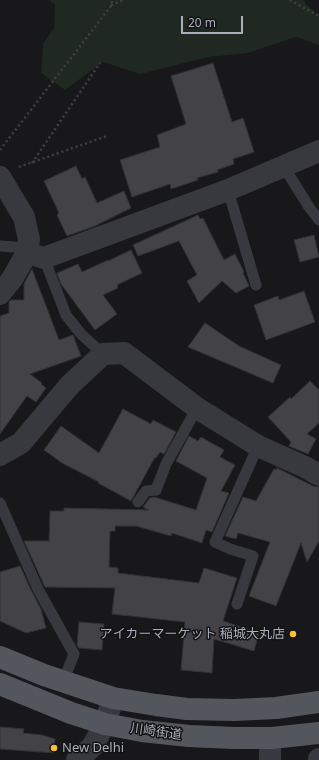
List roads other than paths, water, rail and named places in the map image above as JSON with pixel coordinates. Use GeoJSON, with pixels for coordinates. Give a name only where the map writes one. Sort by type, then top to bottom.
{"type":"FeatureCollection","features":[{"type":"Feature","properties":{"kind":"main road","name":"川崎街道"},"geometry":{"type":"LineString","coordinates":[[0,657],[63,682],[113,698],[187,709],[234,710],[276,708],[319,702]]}},
{"type":"Feature","properties":{"kind":"main road","name":"川崎街道"},"geometry":{"type":"LineString","coordinates":[[0,684],[64,710],[104,724],[142,732],[189,736],[270,739],[319,733]]}},
{"type":"Feature","properties":{"kind":"street"},"geometry":{"type":"LineString","coordinates":[[0,294],[33,253],[228,190],[319,151]]}},
{"type":"Feature","properties":{"kind":"street"},"geometry":{"type":"LineString","coordinates":[[6,173],[24,217],[33,253]]}},
{"type":"Feature","properties":{"kind":"street"},"geometry":{"type":"LineString","coordinates":[[0,454],[21,443],[69,386],[103,354],[124,353],[197,408],[258,446],[305,467],[319,475]]}},
{"type":"Feature","properties":{"kind":"street"},"geometry":{"type":"LineString","coordinates":[[77,760],[92,747],[104,724],[113,698]]}},
{"type":"Feature","properties":{"kind":"street"},"geometry":{"type":"LineString","coordinates":[[270,739],[270,760]]}},
{"type":"Feature","properties":{"kind":"lane"},"geometry":{"type":"LineString","coordinates":[[284,167],[319,220]]}},
{"type":"Feature","properties":{"kind":"lane"},"geometry":{"type":"LineString","coordinates":[[228,190],[256,285]]}},
{"type":"Feature","properties":{"kind":"lane"},"geometry":{"type":"LineString","coordinates":[[0,246],[33,253],[66,315],[82,334],[103,354]]}},
{"type":"Feature","properties":{"kind":"lane"},"geometry":{"type":"LineString","coordinates":[[138,502],[146,491],[156,490],[166,464],[197,408]]}},
{"type":"Feature","properties":{"kind":"lane"},"geometry":{"type":"LineString","coordinates":[[237,604],[253,556],[230,549],[215,542],[258,446]]}},
{"type":"Feature","properties":{"kind":"lane"},"geometry":{"type":"LineString","coordinates":[[0,503],[38,588],[74,654],[63,682]]}},
{"type":"Feature","properties":{"kind":"place","name":"アイカーマーケット 稲城大丸店"},"geometry":{"type":"Point","coordinates":[293,634]}},
{"type":"Feature","properties":{"kind":"place","name":"New Delhi"},"geometry":{"type":"Point","coordinates":[54,748]}}]}
